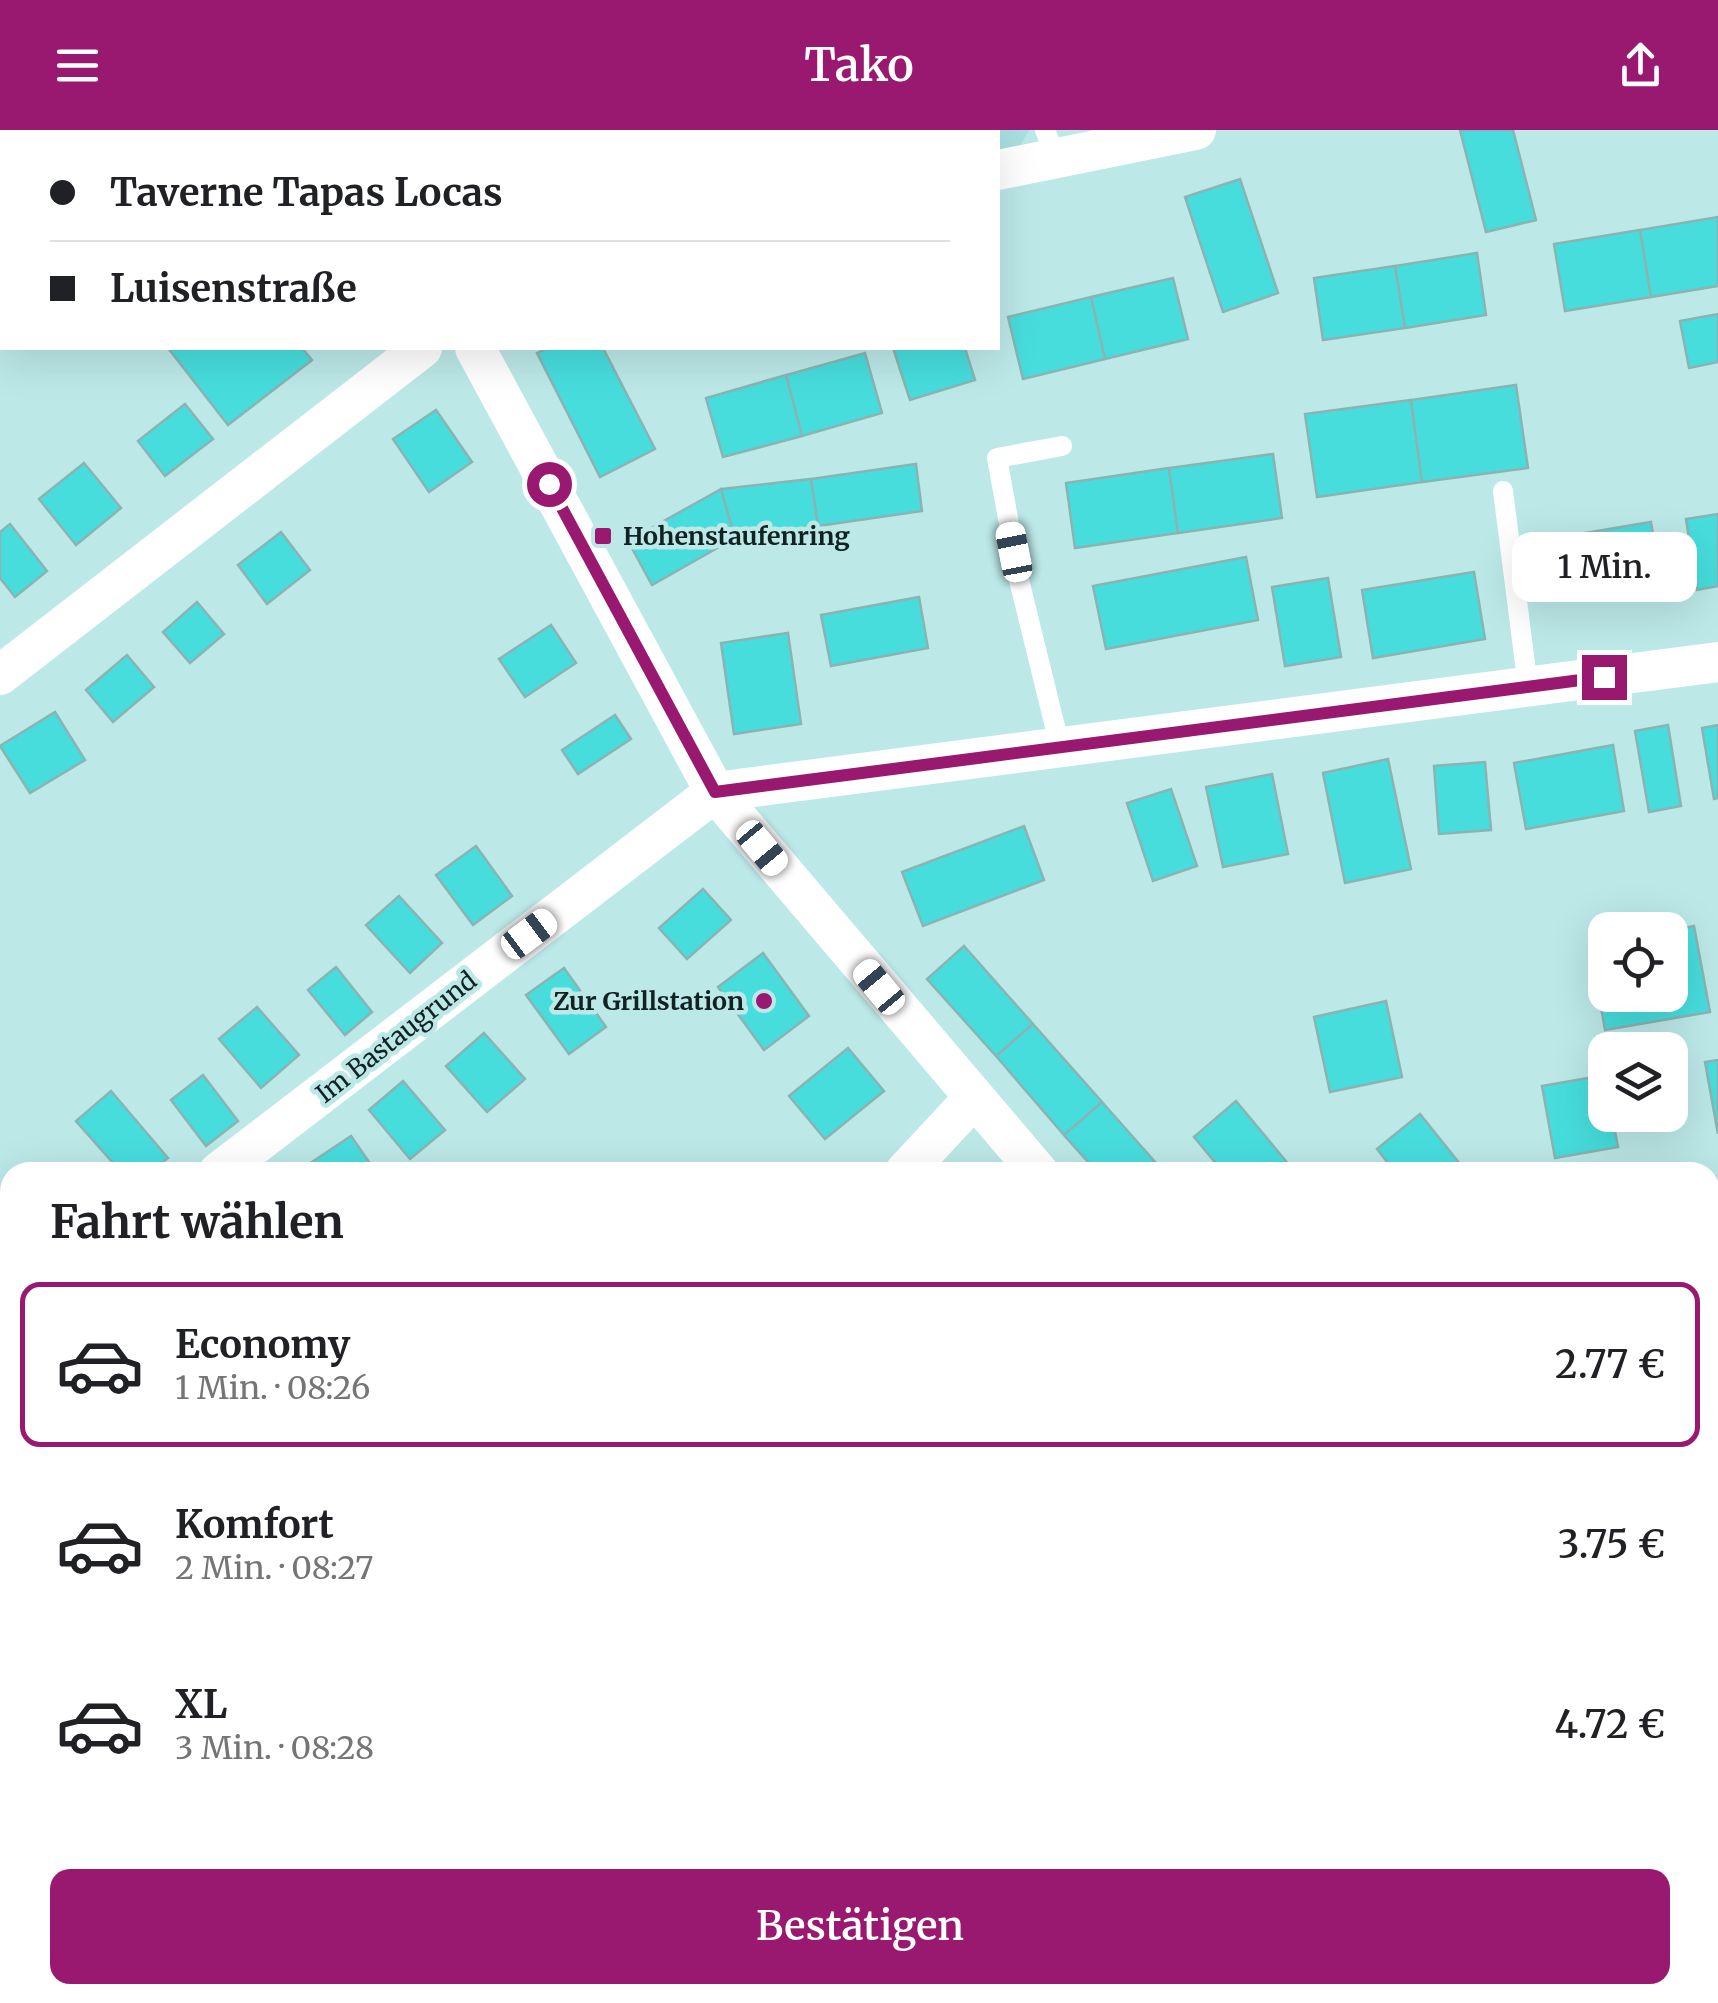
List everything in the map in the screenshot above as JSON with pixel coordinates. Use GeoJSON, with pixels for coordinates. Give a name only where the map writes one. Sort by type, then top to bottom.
{"type":"FeatureCollection","features":[{"type":"Feature","properties":{"kind":"street"},"geometry":{"type":"LineString","coordinates":[[1000,169],[1050,144],[1196,130]]}},
{"type":"Feature","properties":{"kind":"street"},"geometry":{"type":"LineString","coordinates":[[0,675],[419,350]]}},
{"type":"Feature","properties":{"kind":"street"},"geometry":{"type":"LineString","coordinates":[[475,350],[715,792],[1029,1162]]}},
{"type":"Feature","properties":{"kind":"street"},"geometry":{"type":"LineString","coordinates":[[715,792],[1718,662]]}},
{"type":"Feature","properties":{"kind":"street","name":"Im Bastaugrund"},"geometry":{"type":"LineString","coordinates":[[233,1162],[715,792]]}},
{"type":"Feature","properties":{"kind":"street"},"geometry":{"type":"LineString","coordinates":[[914,1162],[972,1099]]}},
{"type":"Feature","properties":{"kind":"lane"},"geometry":{"type":"LineString","coordinates":[[1060,747],[1020,584],[996,458],[1062,446]]}},
{"type":"Feature","properties":{"kind":"lane"},"geometry":{"type":"LineString","coordinates":[[1503,491],[1528,687]]}},
{"type":"Feature","properties":{"kind":"shaded area"},"geometry":{"type":"Polygon","coordinates":[[[1000,130],[1029,130],[1018,149],[1000,153],[1000,130]]]}},
{"type":"Feature","properties":{"kind":"building"},"geometry":{"type":"Polygon","coordinates":[[[1460,130],[1513,130],[1536,220],[1486,232],[1460,130]]]}},
{"type":"Feature","properties":{"kind":"building"},"geometry":{"type":"Polygon","coordinates":[[[1240,179],[1278,293],[1223,312],[1185,197],[1240,179]]]}},
{"type":"Feature","properties":{"kind":"building"},"geometry":{"type":"Polygon","coordinates":[[[1718,217],[1718,286],[1651,297],[1640,230],[1718,217]]]}},
{"type":"Feature","properties":{"kind":"building"},"geometry":{"type":"Polygon","coordinates":[[[1640,230],[1651,297],[1565,311],[1554,244],[1640,230]]]}},
{"type":"Feature","properties":{"kind":"building"},"geometry":{"type":"Polygon","coordinates":[[[1477,253],[1486,315],[1405,328],[1395,266],[1477,253]]]}},
{"type":"Feature","properties":{"kind":"building"},"geometry":{"type":"Polygon","coordinates":[[[1395,266],[1405,328],[1323,340],[1314,278],[1395,266]]]}},
{"type":"Feature","properties":{"kind":"building"},"geometry":{"type":"Polygon","coordinates":[[[1173,278],[1188,339],[1105,359],[1091,297],[1173,278]]]}},
{"type":"Feature","properties":{"kind":"building"},"geometry":{"type":"Polygon","coordinates":[[[1091,297],[1105,359],[1023,379],[1008,317],[1091,297]]]}},
{"type":"Feature","properties":{"kind":"building"},"geometry":{"type":"Polygon","coordinates":[[[1718,314],[1718,362],[1689,368],[1680,321],[1718,314]]]}},
{"type":"Feature","properties":{"kind":"building"},"geometry":{"type":"Polygon","coordinates":[[[170,350],[304,350],[312,360],[228,425],[170,350]]]}},
{"type":"Feature","properties":{"kind":"building"},"geometry":{"type":"Polygon","coordinates":[[[604,350],[655,449],[600,477],[537,353],[604,350]]]}},
{"type":"Feature","properties":{"kind":"building"},"geometry":{"type":"Polygon","coordinates":[[[894,350],[966,350],[975,380],[910,400],[894,350]]]}},
{"type":"Feature","properties":{"kind":"building"},"geometry":{"type":"Polygon","coordinates":[[[865,353],[882,413],[802,436],[786,375],[865,353]]]}},
{"type":"Feature","properties":{"kind":"building"},"geometry":{"type":"Polygon","coordinates":[[[786,375],[802,436],[723,457],[706,398],[786,375]]]}},
{"type":"Feature","properties":{"kind":"building"},"geometry":{"type":"Polygon","coordinates":[[[1516,385],[1528,468],[1422,482],[1411,400],[1516,385]]]}},
{"type":"Feature","properties":{"kind":"building"},"geometry":{"type":"Polygon","coordinates":[[[1411,400],[1422,482],[1317,497],[1305,414],[1411,400]]]}},
{"type":"Feature","properties":{"kind":"building"},"geometry":{"type":"Polygon","coordinates":[[[185,404],[213,439],[165,476],[138,441],[185,404]]]}},
{"type":"Feature","properties":{"kind":"building"},"geometry":{"type":"Polygon","coordinates":[[[436,410],[472,462],[429,492],[393,439],[436,410]]]}},
{"type":"Feature","properties":{"kind":"building"},"geometry":{"type":"Polygon","coordinates":[[[1273,454],[1282,518],[1178,533],[1169,468],[1273,454]]]}},
{"type":"Feature","properties":{"kind":"building"},"geometry":{"type":"Polygon","coordinates":[[[84,463],[121,508],[76,545],[39,499],[84,463]]]}},
{"type":"Feature","properties":{"kind":"building"},"geometry":{"type":"Polygon","coordinates":[[[916,464],[922,511],[818,526],[811,479],[916,464]]]}},
{"type":"Feature","properties":{"kind":"building"},"geometry":{"type":"Polygon","coordinates":[[[1169,468],[1178,533],[1075,548],[1066,483],[1169,468]]]}},
{"type":"Feature","properties":{"kind":"building"},"geometry":{"type":"Polygon","coordinates":[[[811,479],[818,526],[735,538],[721,489],[811,479]]]}},
{"type":"Feature","properties":{"kind":"building"},"geometry":{"type":"Polygon","coordinates":[[[721,489],[735,538],[652,585],[628,541],[721,489]]]}},
{"type":"Feature","properties":{"kind":"building"},"geometry":{"type":"Polygon","coordinates":[[[1718,514],[1718,586],[1697,590],[1686,519],[1718,514]]]}},
{"type":"Feature","properties":{"kind":"building"},"geometry":{"type":"Polygon","coordinates":[[[1651,522],[1661,583],[1583,596],[1573,535],[1651,522]]]}},
{"type":"Feature","properties":{"kind":"building"},"geometry":{"type":"Polygon","coordinates":[[[10,524],[47,571],[15,597],[0,578],[0,532],[10,524]]]}},
{"type":"Feature","properties":{"kind":"building"},"geometry":{"type":"Polygon","coordinates":[[[281,532],[310,570],[267,604],[238,565],[281,532]]]}},
{"type":"Feature","properties":{"kind":"building"},"geometry":{"type":"Polygon","coordinates":[[[1246,557],[1258,620],[1106,649],[1093,586],[1246,557]]]}},
{"type":"Feature","properties":{"kind":"building"},"geometry":{"type":"Polygon","coordinates":[[[1474,572],[1485,639],[1373,658],[1362,590],[1474,572]]]}},
{"type":"Feature","properties":{"kind":"building"},"geometry":{"type":"Polygon","coordinates":[[[1328,578],[1341,657],[1285,666],[1272,587],[1328,578]]]}},
{"type":"Feature","properties":{"kind":"building"},"geometry":{"type":"Polygon","coordinates":[[[919,597],[928,648],[831,666],[821,615],[919,597]]]}},
{"type":"Feature","properties":{"kind":"building"},"geometry":{"type":"Polygon","coordinates":[[[197,602],[224,634],[190,663],[163,632],[197,602]]]}},
{"type":"Feature","properties":{"kind":"building"},"geometry":{"type":"Polygon","coordinates":[[[551,625],[576,663],[525,697],[499,659],[551,625]]]}},
{"type":"Feature","properties":{"kind":"building"},"geometry":{"type":"Polygon","coordinates":[[[788,633],[801,724],[734,734],[721,643],[788,633]]]}},
{"type":"Feature","properties":{"kind":"building"},"geometry":{"type":"Polygon","coordinates":[[[127,655],[154,687],[113,722],[86,690],[127,655]]]}},
{"type":"Feature","properties":{"kind":"building"},"geometry":{"type":"Polygon","coordinates":[[[55,712],[85,760],[30,793],[0,746],[55,712]]]}},
{"type":"Feature","properties":{"kind":"building"},"geometry":{"type":"Polygon","coordinates":[[[615,715],[631,739],[578,774],[562,750],[615,715]]]}},
{"type":"Feature","properties":{"kind":"building"},"geometry":{"type":"Polygon","coordinates":[[[1668,725],[1681,806],[1649,812],[1635,731],[1668,725]]]}},
{"type":"Feature","properties":{"kind":"building"},"geometry":{"type":"Polygon","coordinates":[[[1718,725],[1718,798],[1714,799],[1702,728],[1718,725]]]}},
{"type":"Feature","properties":{"kind":"building"},"geometry":{"type":"Polygon","coordinates":[[[1613,745],[1624,811],[1526,829],[1514,763],[1613,745]]]}},
{"type":"Feature","properties":{"kind":"building"},"geometry":{"type":"Polygon","coordinates":[[[1388,759],[1411,869],[1345,883],[1323,773],[1388,759]]]}},
{"type":"Feature","properties":{"kind":"building"},"geometry":{"type":"Polygon","coordinates":[[[1485,762],[1491,830],[1439,834],[1434,766],[1485,762]]]}},
{"type":"Feature","properties":{"kind":"building"},"geometry":{"type":"Polygon","coordinates":[[[1272,774],[1288,854],[1223,867],[1206,787],[1272,774]]]}},
{"type":"Feature","properties":{"kind":"building"},"geometry":{"type":"Polygon","coordinates":[[[1171,789],[1197,866],[1153,881],[1127,803],[1171,789]]]}},
{"type":"Feature","properties":{"kind":"building"},"geometry":{"type":"Polygon","coordinates":[[[1024,826],[1044,880],[923,926],[902,872],[1024,826]]]}},
{"type":"Feature","properties":{"kind":"building"},"geometry":{"type":"Polygon","coordinates":[[[476,846],[512,896],[473,925],[436,875],[476,846]]]}},
{"type":"Feature","properties":{"kind":"building"},"geometry":{"type":"Polygon","coordinates":[[[703,889],[731,920],[687,959],[659,928],[703,889]]]}},
{"type":"Feature","properties":{"kind":"building"},"geometry":{"type":"Polygon","coordinates":[[[399,896],[442,943],[410,973],[366,925],[399,896]]]}},
{"type":"Feature","properties":{"kind":"building"},"geometry":{"type":"Polygon","coordinates":[[[1694,926],[1710,1012],[1605,1030],[1602,1012],[1688,1012],[1688,927],[1694,926]]]}},
{"type":"Feature","properties":{"kind":"building"},"geometry":{"type":"Polygon","coordinates":[[[964,946],[1033,1024],[996,1056],[927,979],[964,946]]]}},
{"type":"Feature","properties":{"kind":"building","name":"Zur Grillstation"},"geometry":{"type":"Polygon","coordinates":[[[763,953],[809,1016],[764,1050],[718,987],[763,953]]]}},
{"type":"Feature","properties":{"kind":"building"},"geometry":{"type":"Polygon","coordinates":[[[336,967],[372,1012],[345,1035],[308,990],[336,967]]]}},
{"type":"Feature","properties":{"kind":"building"},"geometry":{"type":"Polygon","coordinates":[[[564,968],[606,1027],[569,1054],[526,995],[564,968]]]}},
{"type":"Feature","properties":{"kind":"building"},"geometry":{"type":"Polygon","coordinates":[[[1386,1001],[1402,1077],[1330,1092],[1314,1017],[1386,1001]]]}},
{"type":"Feature","properties":{"kind":"building"},"geometry":{"type":"Polygon","coordinates":[[[257,1007],[299,1055],[261,1088],[219,1039],[257,1007]]]}},
{"type":"Feature","properties":{"kind":"building"},"geometry":{"type":"Polygon","coordinates":[[[1033,1024],[1102,1102],[1064,1135],[996,1056],[1033,1024]]]}},
{"type":"Feature","properties":{"kind":"building"},"geometry":{"type":"Polygon","coordinates":[[[484,1033],[525,1079],[487,1112],[446,1066],[484,1033]]]}},
{"type":"Feature","properties":{"kind":"building"},"geometry":{"type":"Polygon","coordinates":[[[848,1048],[884,1091],[825,1139],[789,1096],[848,1048]]]}},
{"type":"Feature","properties":{"kind":"building"},"geometry":{"type":"Polygon","coordinates":[[[1718,1060],[1718,1134],[1705,1062],[1718,1060]]]}},
{"type":"Feature","properties":{"kind":"building"},"geometry":{"type":"Polygon","coordinates":[[[203,1075],[238,1121],[206,1146],[171,1100],[203,1075]]]}},
{"type":"Feature","properties":{"kind":"building"},"geometry":{"type":"Polygon","coordinates":[[[1588,1078],[1588,1132],[1615,1132],[1618,1147],[1555,1158],[1542,1086],[1588,1078]]]}},
{"type":"Feature","properties":{"kind":"building"},"geometry":{"type":"Polygon","coordinates":[[[403,1081],[445,1130],[410,1159],[369,1110],[403,1081]]]}},
{"type":"Feature","properties":{"kind":"building"},"geometry":{"type":"Polygon","coordinates":[[[111,1091],[168,1158],[163,1162],[112,1162],[76,1121],[111,1091]]]}},
{"type":"Feature","properties":{"kind":"building"},"geometry":{"type":"Polygon","coordinates":[[[1236,1101],[1287,1162],[1215,1162],[1194,1137],[1236,1101]]]}},
{"type":"Feature","properties":{"kind":"building"},"geometry":{"type":"Polygon","coordinates":[[[1102,1102],[1155,1162],[1088,1162],[1064,1135],[1102,1102]]]}},
{"type":"Feature","properties":{"kind":"building"},"geometry":{"type":"Polygon","coordinates":[[[1420,1114],[1458,1162],[1387,1162],[1377,1149],[1420,1114]]]}},
{"type":"Feature","properties":{"kind":"building"},"geometry":{"type":"Polygon","coordinates":[[[351,1136],[369,1162],[312,1162],[351,1136]]]}},
{"type":"Feature","properties":{"kind":"place","name":"Hohenstaufenring"},"geometry":{"type":"Point","coordinates":[603,536]}},
{"type":"Feature","properties":{"kind":"place","name":"Zur Grillstation"},"geometry":{"type":"Point","coordinates":[764,1001]}},
{"type":"Feature","properties":{"kind":"route"},"geometry":{"type":"LineString","coordinates":[[549,484],[715,792],[1604,677]]}}]}
